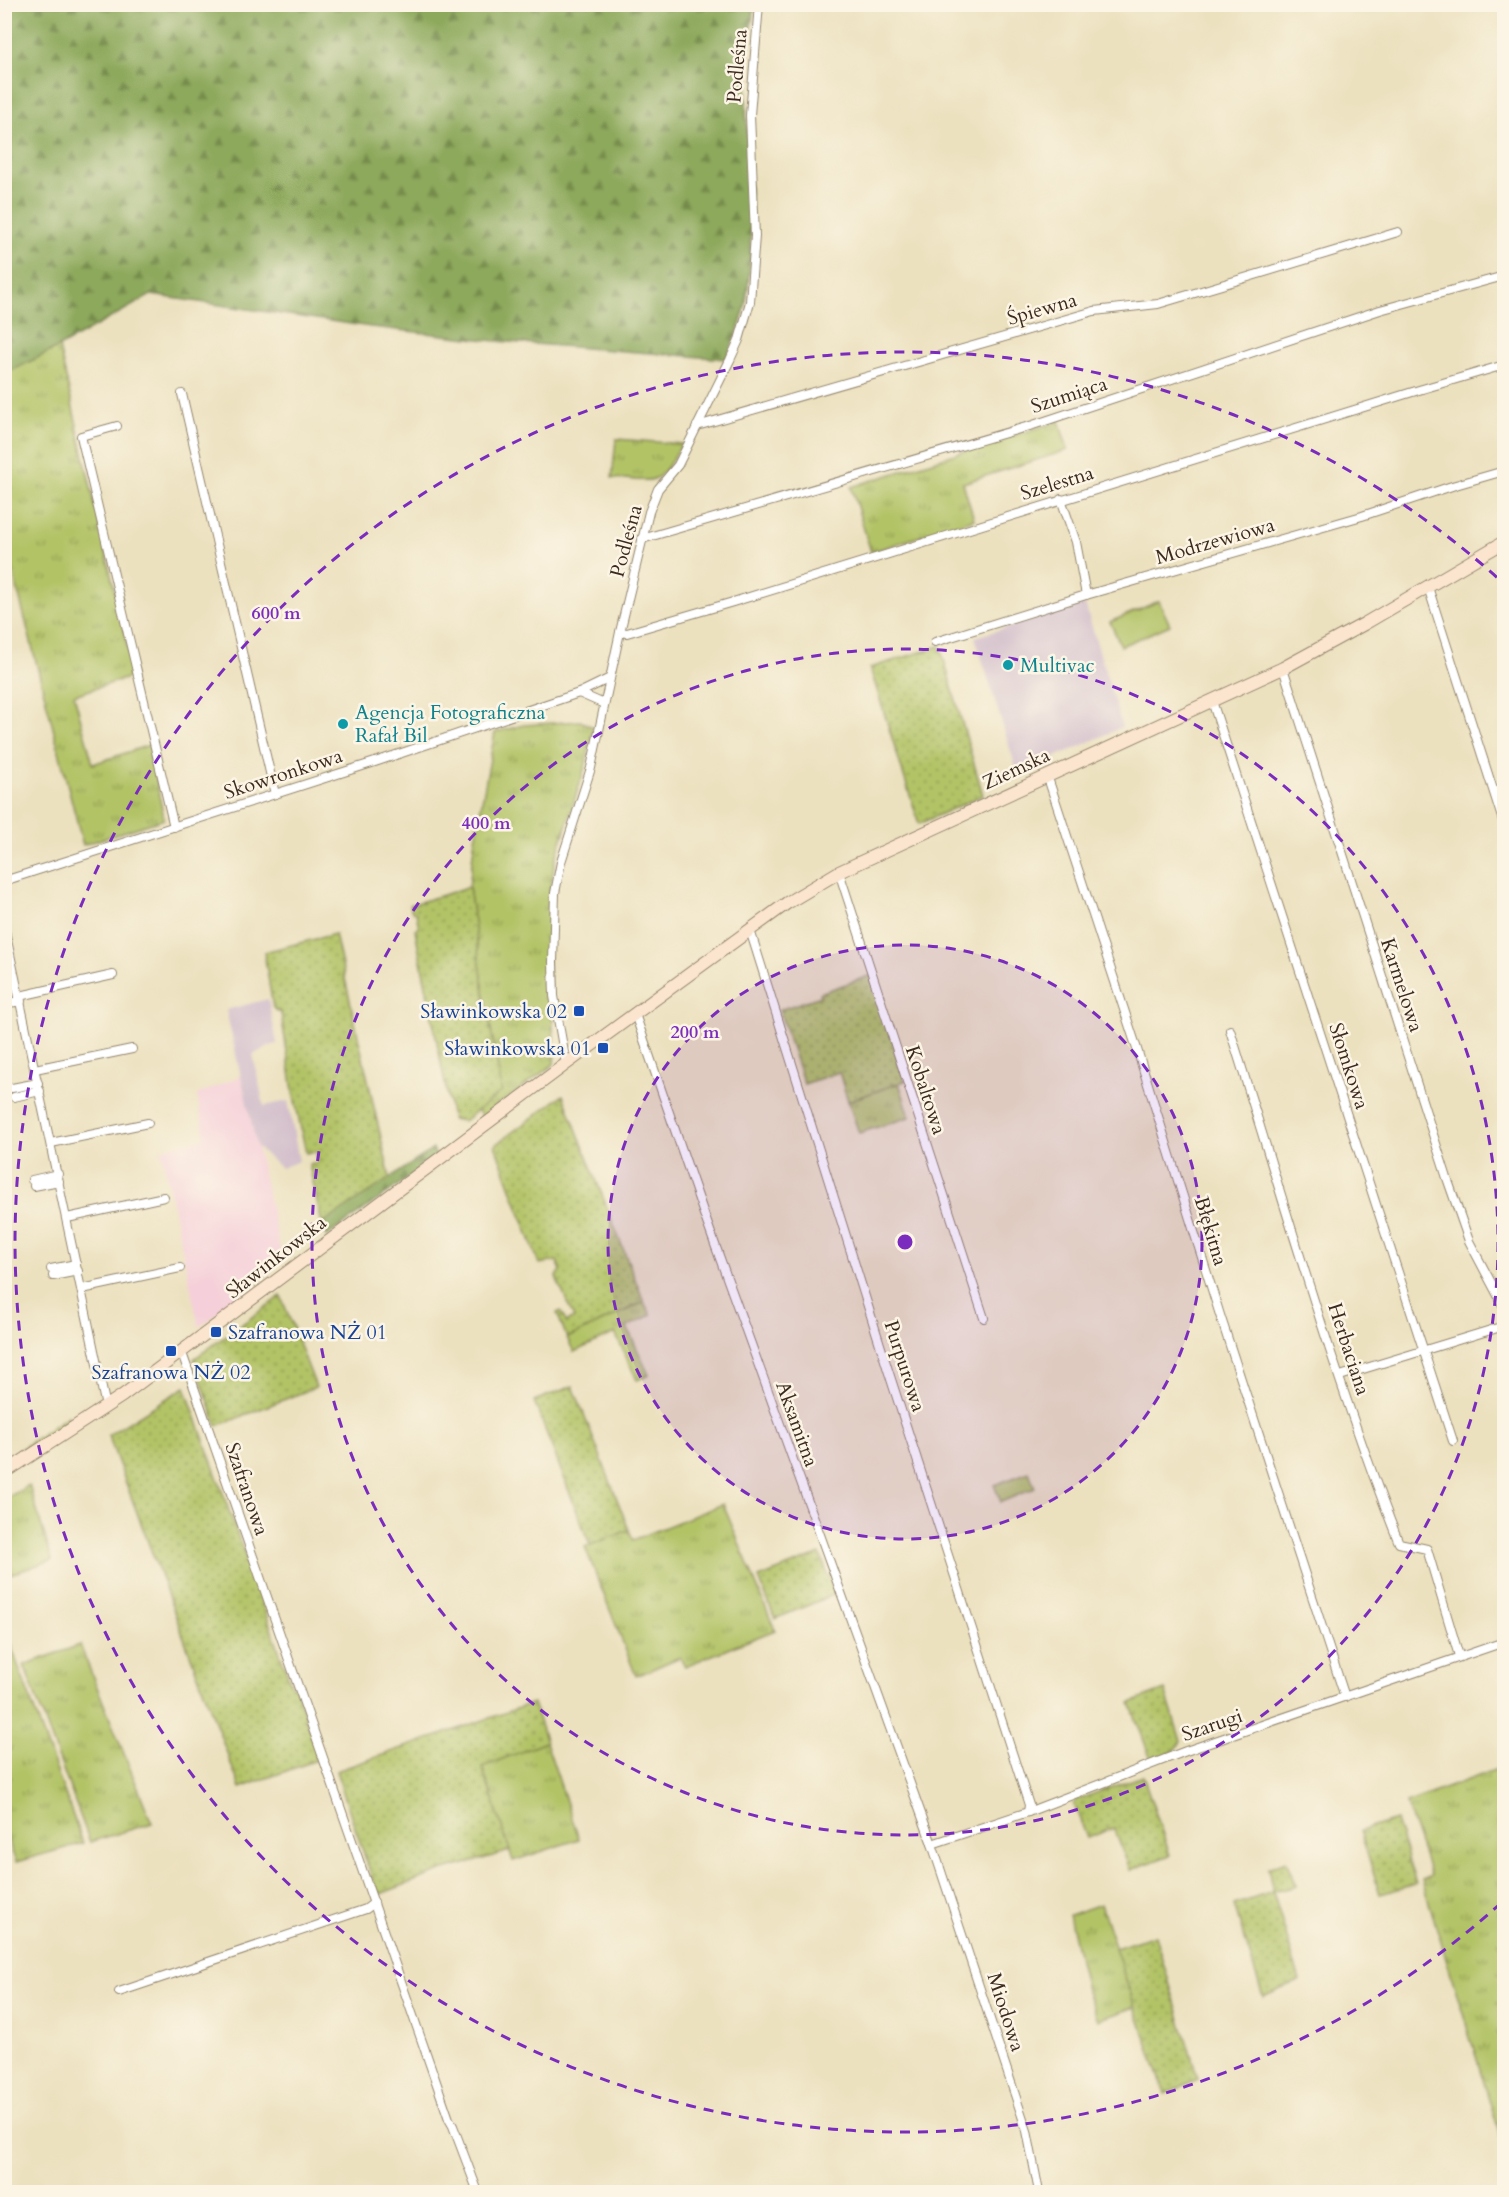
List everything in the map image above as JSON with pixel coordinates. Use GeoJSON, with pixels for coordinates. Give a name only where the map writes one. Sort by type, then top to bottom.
{"type":"FeatureCollection","features":[{"type":"Feature","properties":{"kind":"street","name":"Podleśna"},"geometry":{"type":"LineString","coordinates":[[566,1064],[554,996],[552,952],[555,893],[561,862],[591,768],[649,512],[658,489],[678,465],[698,426],[739,340],[750,302],[755,236],[750,115],[759,4]]}},
{"type":"Feature","properties":{"kind":"street","name":"Śpiewna"},"geometry":{"type":"LineString","coordinates":[[698,426],[1094,311],[1158,304],[1398,232]]}},
{"type":"Feature","properties":{"kind":"street","name":"Szumiąca"},"geometry":{"type":"LineString","coordinates":[[642,539],[1022,428],[1380,310],[1504,276]]}},
{"type":"Feature","properties":{"kind":"street","name":"Szelestna"},"geometry":{"type":"LineString","coordinates":[[620,632],[627,633],[733,602],[1061,499],[1504,365]]}},
{"type":"Feature","properties":{"kind":"street"},"geometry":{"type":"LineString","coordinates":[[182,394],[275,794]]}},
{"type":"Feature","properties":{"kind":"street"},"geometry":{"type":"LineString","coordinates":[[117,426],[81,436],[174,826]]}},
{"type":"Feature","properties":{"kind":"street","name":"Modrzewiowa"},"geometry":{"type":"LineString","coordinates":[[935,642],[1086,595],[1362,516],[1504,471]]}},
{"type":"Feature","properties":{"kind":"street"},"geometry":{"type":"LineString","coordinates":[[1061,499],[1076,542],[1086,595]]}},
{"type":"Feature","properties":{"kind":"street","name":"Ziemska"},"geometry":{"type":"LineString","coordinates":[[566,1064],[796,897],[839,872],[1283,668],[1504,542]]}},
{"type":"Feature","properties":{"kind":"street"},"geometry":{"type":"LineString","coordinates":[[1428,587],[1504,824]]}},
{"type":"Feature","properties":{"kind":"street","name":"Karmelowa"},"geometry":{"type":"LineString","coordinates":[[1283,668],[1447,1178],[1469,1241],[1504,1307]]}},
{"type":"Feature","properties":{"kind":"street","name":"Skowronkowa"},"geometry":{"type":"LineString","coordinates":[[4,881],[579,693],[610,678]]}},
{"type":"Feature","properties":{"kind":"street"},"geometry":{"type":"LineString","coordinates":[[579,693],[604,704]]}},
{"type":"Feature","properties":{"kind":"street","name":"Słomkowa"},"geometry":{"type":"LineString","coordinates":[[1212,701],[1453,1441]]}},
{"type":"Feature","properties":{"kind":"street","name":"Błękitna"},"geometry":{"type":"LineString","coordinates":[[1047,776],[1136,1046],[1223,1326],[1345,1697]]}},
{"type":"Feature","properties":{"kind":"street","name":"Kobaltowa"},"geometry":{"type":"LineString","coordinates":[[839,872],[984,1318]]}},
{"type":"Feature","properties":{"kind":"street"},"geometry":{"type":"LineString","coordinates":[[4,926],[106,1407]]}},
{"type":"Feature","properties":{"kind":"street","name":"Purpurowa"},"geometry":{"type":"LineString","coordinates":[[750,930],[1029,1805],[1029,1812]]}},
{"type":"Feature","properties":{"kind":"street"},"geometry":{"type":"LineString","coordinates":[[4,1004],[114,975]]}},
{"type":"Feature","properties":{"kind":"street","name":"Aksamitna"},"geometry":{"type":"LineString","coordinates":[[635,1014],[705,1217],[932,1844]]}},
{"type":"Feature","properties":{"kind":"street","name":"Herbaciana"},"geometry":{"type":"LineString","coordinates":[[1230,1030],[1380,1497],[1399,1543],[1426,1549],[1459,1656]]}},
{"type":"Feature","properties":{"kind":"street"},"geometry":{"type":"LineString","coordinates":[[35,1069],[132,1049]]}},
{"type":"Feature","properties":{"kind":"street","name":"Sławinkowska"},"geometry":{"type":"LineString","coordinates":[[4,1473],[106,1407],[182,1353],[326,1242],[566,1064]]}},
{"type":"Feature","properties":{"kind":"street"},"geometry":{"type":"LineString","coordinates":[[13,1092],[39,1087]]}},
{"type":"Feature","properties":{"kind":"street"},"geometry":{"type":"LineString","coordinates":[[51,1143],[148,1123]]}},
{"type":"Feature","properties":{"kind":"street"},"geometry":{"type":"LineString","coordinates":[[33,1183],[58,1178]]}},
{"type":"Feature","properties":{"kind":"street"},"geometry":{"type":"LineString","coordinates":[[67,1218],[164,1197]]}},
{"type":"Feature","properties":{"kind":"street"},"geometry":{"type":"LineString","coordinates":[[52,1273],[77,1267]]}},
{"type":"Feature","properties":{"kind":"street"},"geometry":{"type":"LineString","coordinates":[[82,1289],[180,1268]]}},
{"type":"Feature","properties":{"kind":"street"},"geometry":{"type":"LineString","coordinates":[[1340,1376],[1504,1326]]}},
{"type":"Feature","properties":{"kind":"street","name":"Szafranowa"},"geometry":{"type":"LineString","coordinates":[[182,1353],[449,2119],[478,2193]]}},
{"type":"Feature","properties":{"kind":"street","name":"Szarugi"},"geometry":{"type":"LineString","coordinates":[[932,1844],[1029,1812],[1186,1751],[1504,1642]]}},
{"type":"Feature","properties":{"kind":"street","name":"Miodowa"},"geometry":{"type":"LineString","coordinates":[[932,1844],[1027,2131],[1039,2193]]}},
{"type":"Feature","properties":{"kind":"street"},"geometry":{"type":"LineString","coordinates":[[119,1992],[366,1909],[374,1903]]}},
{"type":"Feature","properties":{"kind":"shaded area"},"geometry":{"type":"Polygon","coordinates":[[[1085,604],[1122,727],[1018,774],[975,637],[1085,604]]]}},
{"type":"Feature","properties":{"kind":"shaded area"},"geometry":{"type":"Polygon","coordinates":[[[268,999],[277,1044],[268,1046],[253,1055],[264,1106],[288,1101],[299,1161],[281,1168],[257,1147],[226,1010],[268,999]]]}},
{"type":"Feature","properties":{"kind":"shaded area"},"geometry":{"type":"Polygon","coordinates":[[[241,1076],[283,1262],[199,1327],[161,1149],[205,1138],[197,1095],[241,1076]]]}},
{"type":"Feature","properties":{"kind":"green space"},"geometry":{"type":"Polygon","coordinates":[[[5,5],[755,5],[746,79],[750,265],[745,309],[726,359],[496,341],[371,327],[151,295],[59,347],[5,374],[5,5]]]}},
{"type":"Feature","properties":{"kind":"green space"},"geometry":{"type":"Polygon","coordinates":[[[59,347],[134,676],[74,695],[93,764],[149,745],[164,819],[83,845],[5,541],[4,374],[59,347]]]}},
{"type":"Feature","properties":{"kind":"green space"},"geometry":{"type":"Polygon","coordinates":[[[1059,421],[1068,450],[963,483],[974,519],[871,552],[851,487],[1059,421]]]}},
{"type":"Feature","properties":{"kind":"green space"},"geometry":{"type":"Polygon","coordinates":[[[616,439],[682,444],[667,468],[656,478],[640,480],[612,478],[616,439]]]}},
{"type":"Feature","properties":{"kind":"green space"},"geometry":{"type":"Polygon","coordinates":[[[1159,601],[1170,625],[1121,646],[1110,622],[1159,601]]]}},
{"type":"Feature","properties":{"kind":"green space"},"geometry":{"type":"Polygon","coordinates":[[[940,646],[983,795],[919,824],[870,668],[940,646]]]}},
{"type":"Feature","properties":{"kind":"green space"},"geometry":{"type":"Polygon","coordinates":[[[580,721],[593,727],[586,764],[555,861],[549,895],[548,966],[554,1064],[482,1117],[478,1110],[502,1091],[483,985],[469,887],[474,844],[495,732],[524,725],[580,721]]]}},
{"type":"Feature","properties":{"kind":"green space"},"geometry":{"type":"Polygon","coordinates":[[[469,887],[483,985],[502,1091],[464,1121],[452,1119],[415,930],[419,928],[416,913],[412,912],[410,905],[469,887]]]}},
{"type":"Feature","properties":{"kind":"green space"},"geometry":{"type":"Polygon","coordinates":[[[335,934],[390,1178],[322,1224],[309,1164],[318,1162],[316,1151],[306,1153],[293,1091],[281,1013],[273,1008],[264,952],[335,934]]]}},
{"type":"Feature","properties":{"kind":"green space"},"geometry":{"type":"Polygon","coordinates":[[[872,975],[905,1081],[848,1101],[839,1072],[804,1084],[779,1010],[872,975]]]}},
{"type":"Feature","properties":{"kind":"green space"},"geometry":{"type":"Polygon","coordinates":[[[899,1083],[910,1117],[859,1133],[848,1101],[899,1083]]]}},
{"type":"Feature","properties":{"kind":"green space"},"geometry":{"type":"Polygon","coordinates":[[[563,1095],[644,1302],[567,1338],[557,1313],[561,1311],[566,1322],[574,1318],[556,1277],[561,1271],[557,1261],[539,1264],[495,1145],[563,1095]]]}},
{"type":"Feature","properties":{"kind":"green space"},"geometry":{"type":"Polygon","coordinates":[[[433,1149],[437,1157],[327,1236],[322,1224],[433,1149]]]}},
{"type":"Feature","properties":{"kind":"green space"},"geometry":{"type":"Polygon","coordinates":[[[281,1296],[316,1387],[217,1426],[194,1359],[281,1296]]]}},
{"type":"Feature","properties":{"kind":"green space"},"geometry":{"type":"Polygon","coordinates":[[[644,1302],[651,1315],[627,1327],[649,1375],[637,1380],[615,1333],[574,1352],[567,1338],[644,1302]]]}},
{"type":"Feature","properties":{"kind":"green space"},"geometry":{"type":"Polygon","coordinates":[[[573,1386],[629,1530],[590,1545],[534,1401],[573,1386]]]}},
{"type":"Feature","properties":{"kind":"green space"},"geometry":{"type":"Polygon","coordinates":[[[185,1387],[292,1687],[295,1686],[319,1759],[240,1788],[108,1435],[185,1387]]]}},
{"type":"Feature","properties":{"kind":"green space"},"geometry":{"type":"Polygon","coordinates":[[[68,1416],[69,1424],[5,1466],[5,1460],[68,1416]]]}},
{"type":"Feature","properties":{"kind":"green space"},"geometry":{"type":"Polygon","coordinates":[[[1029,1472],[1035,1488],[1001,1502],[994,1485],[1029,1472]]]}},
{"type":"Feature","properties":{"kind":"green space"},"geometry":{"type":"Polygon","coordinates":[[[29,1485],[52,1560],[5,1576],[5,1499],[29,1485]]]}},
{"type":"Feature","properties":{"kind":"green space"},"geometry":{"type":"Polygon","coordinates":[[[723,1504],[775,1630],[685,1666],[680,1657],[636,1676],[585,1547],[629,1530],[633,1540],[723,1504]]]}},
{"type":"Feature","properties":{"kind":"green space"},"geometry":{"type":"Polygon","coordinates":[[[820,1554],[835,1594],[775,1619],[759,1578],[820,1554]]]}},
{"type":"Feature","properties":{"kind":"green space"},"geometry":{"type":"Polygon","coordinates":[[[4,1627],[83,1843],[16,1862],[5,1832],[4,1627]]]}},
{"type":"Feature","properties":{"kind":"green space"},"geometry":{"type":"Polygon","coordinates":[[[80,1645],[152,1823],[90,1842],[24,1665],[80,1645]]]}},
{"type":"Feature","properties":{"kind":"green space"},"geometry":{"type":"Polygon","coordinates":[[[1165,1690],[1181,1741],[1175,1751],[1151,1760],[1130,1703],[1165,1690]]]}},
{"type":"Feature","properties":{"kind":"green space"},"geometry":{"type":"Polygon","coordinates":[[[533,1703],[546,1742],[482,1767],[510,1851],[441,1871],[380,1894],[375,1887],[336,1771],[533,1703]]]}},
{"type":"Feature","properties":{"kind":"green space"},"geometry":{"type":"Polygon","coordinates":[[[546,1742],[579,1839],[513,1861],[482,1766],[546,1742]]]}},
{"type":"Feature","properties":{"kind":"green space"},"geometry":{"type":"Polygon","coordinates":[[[1497,1769],[1504,1792],[1504,2148],[1422,1880],[1431,1876],[1406,1803],[1497,1769]]]}},
{"type":"Feature","properties":{"kind":"green space"},"geometry":{"type":"Polygon","coordinates":[[[1143,1776],[1170,1855],[1130,1870],[1114,1828],[1087,1838],[1074,1804],[1076,1800],[1143,1776]]]}},
{"type":"Feature","properties":{"kind":"green space"},"geometry":{"type":"Polygon","coordinates":[[[1396,1820],[1416,1884],[1380,1894],[1360,1831],[1396,1820]]]}},
{"type":"Feature","properties":{"kind":"green space"},"geometry":{"type":"Polygon","coordinates":[[[1286,1861],[1296,1886],[1273,1892],[1268,1868],[1286,1861]]]}},
{"type":"Feature","properties":{"kind":"green space"},"geometry":{"type":"Polygon","coordinates":[[[1273,1892],[1300,1981],[1263,1997],[1234,1905],[1273,1892]]]}},
{"type":"Feature","properties":{"kind":"green space"},"geometry":{"type":"Polygon","coordinates":[[[1101,1904],[1135,2007],[1098,2020],[1085,1986],[1069,1915],[1101,1904]]]}},
{"type":"Feature","properties":{"kind":"green space"},"geometry":{"type":"Polygon","coordinates":[[[1155,1935],[1198,2079],[1165,2094],[1115,1948],[1155,1935]]]}},
{"type":"Feature","properties":{"kind":"place","name":"Multivac"},"geometry":{"type":"Point","coordinates":[1008,665]}},
{"type":"Feature","properties":{"kind":"place","name":"Agencja Fotograficzna Rafał Bil"},"geometry":{"type":"Point","coordinates":[343,724]}},
{"type":"Feature","properties":{"kind":"place","name":"Sławinkowska 02"},"geometry":{"type":"Point","coordinates":[579,1011]}},
{"type":"Feature","properties":{"kind":"place","name":"Sławinkowska 01"},"geometry":{"type":"Point","coordinates":[603,1048]}},
{"type":"Feature","properties":{"kind":"place","name":"Szafranowa NŻ 01"},"geometry":{"type":"Point","coordinates":[216,1332]}},
{"type":"Feature","properties":{"kind":"place","name":"Szafranowa NŻ 02"},"geometry":{"type":"Point","coordinates":[171,1351]}}]}
